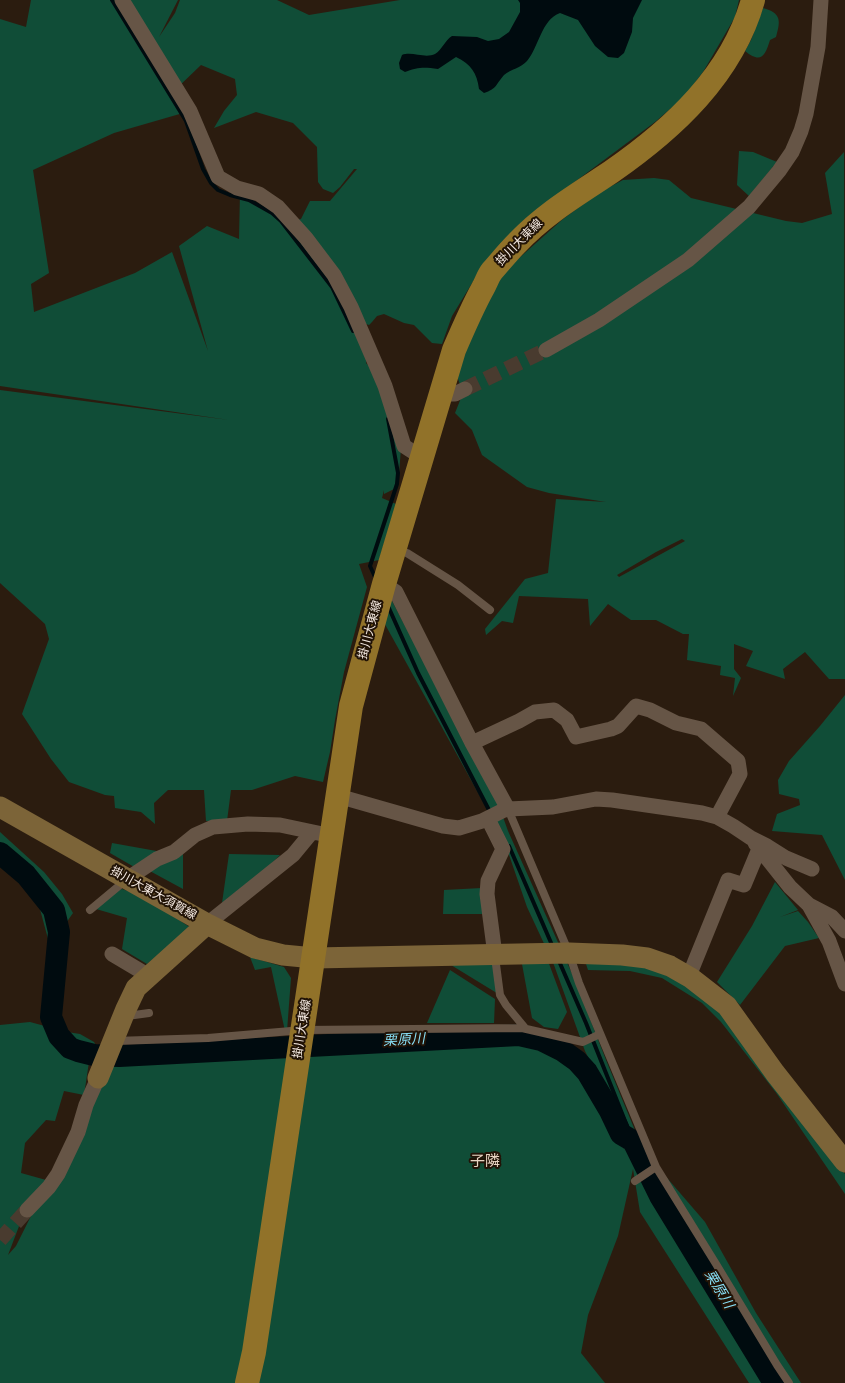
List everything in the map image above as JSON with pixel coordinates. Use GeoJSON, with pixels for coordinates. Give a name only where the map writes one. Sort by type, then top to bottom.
{"type":"FeatureCollection","features":[{"type":"Feature","properties":{"kind":"main road","name":"掛川大東線"},"geometry":{"type":"LineString","coordinates":[[247,1383],[254,1352],[314,958],[322,834],[338,796],[351,706],[394,548],[440,394],[464,325],[491,272],[518,242],[557,207],[640,150],[670,126],[712,82],[746,23],[753,0]]}},
{"type":"Feature","properties":{"kind":"street"},"geometry":{"type":"LineString","coordinates":[[122,0],[190,111],[218,177],[237,188],[259,194],[278,207],[306,238],[334,275],[351,307],[385,386],[404,446],[421,457]]}},
{"type":"Feature","properties":{"kind":"street"},"geometry":{"type":"LineString","coordinates":[[546,350],[599,320],[688,260],[749,207],[765,189],[792,152],[801,131],[814,77],[821,0]]}},
{"type":"Feature","properties":{"kind":"street"},"geometry":{"type":"LineString","coordinates":[[440,394],[455,394],[465,389]]}},
{"type":"Feature","properties":{"kind":"street"},"geometry":{"type":"LineString","coordinates":[[384,584],[396,592],[472,743],[497,814],[503,849],[488,882],[486,894],[495,955]]}},
{"type":"Feature","properties":{"kind":"street"},"geometry":{"type":"LineString","coordinates":[[472,743],[535,712],[554,710],[567,720],[576,737],[618,726],[636,706],[650,710],[676,724],[701,729],[738,761],[740,774],[717,817]]}},
{"type":"Feature","properties":{"kind":"street"},"geometry":{"type":"LineString","coordinates":[[338,796],[442,826],[459,828],[497,814],[596,799],[702,813],[717,817],[733,826],[755,844],[790,887],[809,905],[832,917],[845,930]]}},
{"type":"Feature","properties":{"kind":"street","name":"掛川大東大須賀線"},"geometry":{"type":"LineString","coordinates":[[0,808],[206,924],[255,948],[283,955],[314,958],[567,953],[622,954],[647,958],[670,966],[689,976],[726,1006],[845,1162]]}},
{"type":"Feature","properties":{"kind":"street"},"geometry":{"type":"LineString","coordinates":[[127,879],[157,859],[174,852],[195,835],[213,828],[248,824],[280,825],[322,834]]}},
{"type":"Feature","properties":{"kind":"street"},"geometry":{"type":"LineString","coordinates":[[27,1210],[49,1187],[58,1174],[78,1132],[86,1105],[136,988],[206,924],[322,834]]}},
{"type":"Feature","properties":{"kind":"street"},"geometry":{"type":"LineString","coordinates":[[755,844],[767,846],[786,858],[812,869]]}},
{"type":"Feature","properties":{"kind":"street"},"geometry":{"type":"LineString","coordinates":[[689,976],[728,880],[744,885],[755,844]]}},
{"type":"Feature","properties":{"kind":"street"},"geometry":{"type":"LineString","coordinates":[[809,905],[829,941],[845,984]]}},
{"type":"Feature","properties":{"kind":"street"},"geometry":{"type":"LineString","coordinates":[[112,954],[149,976]]}},
{"type":"Feature","properties":{"kind":"lane"},"geometry":{"type":"LineString","coordinates":[[394,548],[407,553],[458,585],[490,610]]}},
{"type":"Feature","properties":{"kind":"lane"},"geometry":{"type":"LineString","coordinates":[[497,814],[567,953],[654,1168],[721,1272],[777,1366],[790,1383]]}},
{"type":"Feature","properties":{"kind":"lane"},"geometry":{"type":"LineString","coordinates":[[90,910],[127,879]]}},
{"type":"Feature","properties":{"kind":"lane"},"geometry":{"type":"LineString","coordinates":[[495,955],[500,995],[525,1028]]}},
{"type":"Feature","properties":{"kind":"lane"},"geometry":{"type":"LineString","coordinates":[[122,1017],[149,1013]]}},
{"type":"Feature","properties":{"kind":"lane"},"geometry":{"type":"LineString","coordinates":[[112,1044],[302,1032],[525,1028],[583,1042],[600,1034]]}},
{"type":"Feature","properties":{"kind":"lane"},"geometry":{"type":"LineString","coordinates":[[637,1179],[654,1168]]}},
{"type":"Feature","properties":{"kind":"green space"},"geometry":{"type":"Polygon","coordinates":[[[31,0],[117,0],[190,111],[114,133],[33,170],[49,273],[31,284],[34,312],[135,273],[172,252],[208,351],[179,246],[207,226],[239,239],[240,193],[290,222],[301,219],[310,201],[330,201],[357,169],[354,169],[333,193],[323,189],[318,182],[317,147],[293,123],[256,112],[214,128],[224,111],[237,95],[235,79],[201,65],[176,89],[130,0],[178,0],[159,37],[175,13],[180,0],[277,0],[309,15],[400,0],[739,0],[735,17],[703,72],[684,97],[655,122],[525,219],[497,248],[480,270],[452,316],[442,344],[432,343],[414,325],[404,323],[384,314],[377,316],[369,325],[366,324],[370,349],[366,363],[384,381],[401,448],[398,487],[384,494],[384,490],[382,498],[396,504],[379,560],[359,564],[367,587],[344,672],[323,782],[295,776],[252,790],[231,790],[227,821],[206,821],[204,790],[168,790],[154,803],[155,824],[141,812],[115,808],[114,796],[105,795],[69,782],[51,759],[22,714],[49,639],[45,624],[0,583],[0,390],[229,420],[0,386],[0,19],[26,27],[31,0]]]}},
{"type":"Feature","properties":{"kind":"green space"},"geometry":{"type":"Polygon","coordinates":[[[763,8],[776,15],[779,26],[776,37],[770,40],[764,54],[755,57],[745,51],[763,8]]]}},
{"type":"Feature","properties":{"kind":"green space"},"geometry":{"type":"Polygon","coordinates":[[[739,151],[753,152],[777,162],[749,196],[737,185],[739,151]]]}},
{"type":"Feature","properties":{"kind":"green space"},"geometry":{"type":"Polygon","coordinates":[[[844,152],[845,679],[829,679],[805,652],[783,669],[785,679],[746,666],[753,651],[734,644],[734,669],[741,678],[733,696],[735,678],[720,675],[721,666],[687,660],[689,634],[683,634],[656,620],[631,620],[608,604],[590,626],[588,599],[519,596],[513,623],[502,621],[486,635],[485,629],[525,579],[548,573],[556,499],[606,502],[549,493],[527,487],[482,455],[472,430],[455,413],[463,393],[457,376],[474,327],[499,276],[563,219],[600,192],[623,180],[654,178],[669,180],[691,198],[786,221],[802,223],[832,214],[825,173],[844,152]],[[682,539],[656,552],[617,575],[619,577],[685,541],[682,539]]]}},
{"type":"Feature","properties":{"kind":"green space"},"geometry":{"type":"Polygon","coordinates":[[[390,597],[498,803],[508,831],[574,978],[643,1150],[705,1222],[756,1313],[801,1383],[749,1383],[640,1212],[633,1169],[618,1236],[588,1315],[581,1353],[605,1383],[0,1383],[0,1025],[30,1022],[80,1034],[94,1042],[97,1047],[89,1062],[84,1095],[64,1091],[55,1121],[46,1120],[25,1143],[21,1173],[46,1180],[26,1208],[8,1255],[16,1246],[108,1062],[200,1055],[278,1054],[335,1046],[390,1046],[428,1049],[473,1043],[516,1042],[542,1044],[574,1064],[625,1151],[607,1112],[599,1079],[585,1051],[554,965],[527,907],[507,849],[492,818],[381,617],[390,597]]]}},
{"type":"Feature","properties":{"kind":"green space"},"geometry":{"type":"Polygon","coordinates":[[[845,695],[845,880],[822,835],[772,831],[777,814],[800,805],[799,799],[779,794],[778,780],[789,761],[845,695]]]}},
{"type":"Feature","properties":{"kind":"green space"},"geometry":{"type":"Polygon","coordinates":[[[0,832],[44,872],[62,894],[73,913],[50,946],[38,902],[30,889],[0,865],[0,832]]]}},
{"type":"Feature","properties":{"kind":"green space"},"geometry":{"type":"Polygon","coordinates":[[[112,843],[162,852],[136,868],[110,853],[112,843]]]}},
{"type":"Feature","properties":{"kind":"green space"},"geometry":{"type":"Polygon","coordinates":[[[183,852],[183,889],[148,870],[183,852]]]}},
{"type":"Feature","properties":{"kind":"green space"},"geometry":{"type":"Polygon","coordinates":[[[229,854],[280,855],[267,868],[222,903],[229,854]]]}},
{"type":"Feature","properties":{"kind":"green space"},"geometry":{"type":"Polygon","coordinates":[[[775,882],[798,910],[780,917],[798,911],[819,938],[785,946],[740,1005],[717,982],[752,926],[775,882]]]}},
{"type":"Feature","properties":{"kind":"green space"},"geometry":{"type":"Polygon","coordinates":[[[482,888],[486,914],[443,914],[444,890],[482,888]]]}},
{"type":"Feature","properties":{"kind":"green space"},"geometry":{"type":"Polygon","coordinates":[[[122,889],[143,896],[191,928],[147,964],[122,949],[127,918],[96,909],[122,889]]]}},
{"type":"Feature","properties":{"kind":"green space"},"geometry":{"type":"Polygon","coordinates":[[[250,957],[284,967],[291,978],[287,1031],[285,1031],[271,967],[255,970],[250,957]]]}},
{"type":"Feature","properties":{"kind":"green space"},"geometry":{"type":"Polygon","coordinates":[[[548,961],[567,1012],[558,1029],[544,1027],[532,1018],[522,964],[548,961]]]}},
{"type":"Feature","properties":{"kind":"green space"},"geometry":{"type":"Polygon","coordinates":[[[585,961],[649,968],[688,985],[728,1020],[845,1174],[845,1194],[777,1094],[721,1022],[702,1003],[662,978],[630,971],[588,970],[585,961]]]}},
{"type":"Feature","properties":{"kind":"green space"},"geometry":{"type":"Polygon","coordinates":[[[497,962],[500,995],[451,965],[497,962]]]}},
{"type":"Feature","properties":{"kind":"green space"},"geometry":{"type":"Polygon","coordinates":[[[450,970],[495,999],[494,1023],[427,1023],[450,970]]]}},
{"type":"Feature","properties":{"kind":"shaded area"},"geometry":{"type":"Polygon","coordinates":[[[518,0],[642,0],[633,18],[632,32],[624,53],[618,58],[608,57],[595,46],[578,20],[560,13],[554,16],[544,28],[527,61],[504,75],[494,88],[484,93],[479,89],[477,78],[472,70],[466,63],[456,57],[438,69],[421,68],[405,72],[400,69],[399,63],[402,55],[427,56],[435,54],[452,36],[477,37],[488,41],[499,39],[509,32],[520,12],[518,0]]]}},
{"type":"Feature","properties":{"kind":"waterway"},"geometry":{"type":"LineString","coordinates":[[112,0],[186,121],[203,169],[211,183],[218,190],[249,200],[272,213],[281,221],[332,287],[353,331]]}},
{"type":"Feature","properties":{"kind":"waterway"},"geometry":{"type":"LineString","coordinates":[[375,577],[370,566],[397,484],[398,473],[388,419]]}},
{"type":"Feature","properties":{"kind":"waterway"},"geometry":{"type":"LineString","coordinates":[[388,606],[418,673],[490,812]]}},
{"type":"Feature","properties":{"kind":"waterway"},"geometry":{"type":"LineString","coordinates":[[509,846],[552,945]]}},
{"type":"Feature","properties":{"kind":"waterway","name":"栗原川"},"geometry":{"type":"LineString","coordinates":[[0,853],[26,875],[54,910],[59,932],[51,1017],[59,1036],[70,1048],[78,1051],[94,1055],[119,1056],[519,1035],[541,1040],[563,1051],[577,1061],[587,1072],[621,1134],[633,1141],[660,1196],[774,1383]]}},
{"type":"Feature","properties":{"kind":"waterway"},"geometry":{"type":"LineString","coordinates":[[559,961],[633,1141]]}},
{"type":"Feature","properties":{"kind":"tunnel"},"geometry":{"type":"LineString","coordinates":[[465,389],[546,350]]}},
{"type":"Feature","properties":{"kind":"tunnel"},"geometry":{"type":"LineString","coordinates":[[0,1240],[27,1210]]}},
{"type":"Feature","properties":{"kind":"district","name":"子隣"},"geometry":{"type":"Point","coordinates":[485,1163]}}]}
